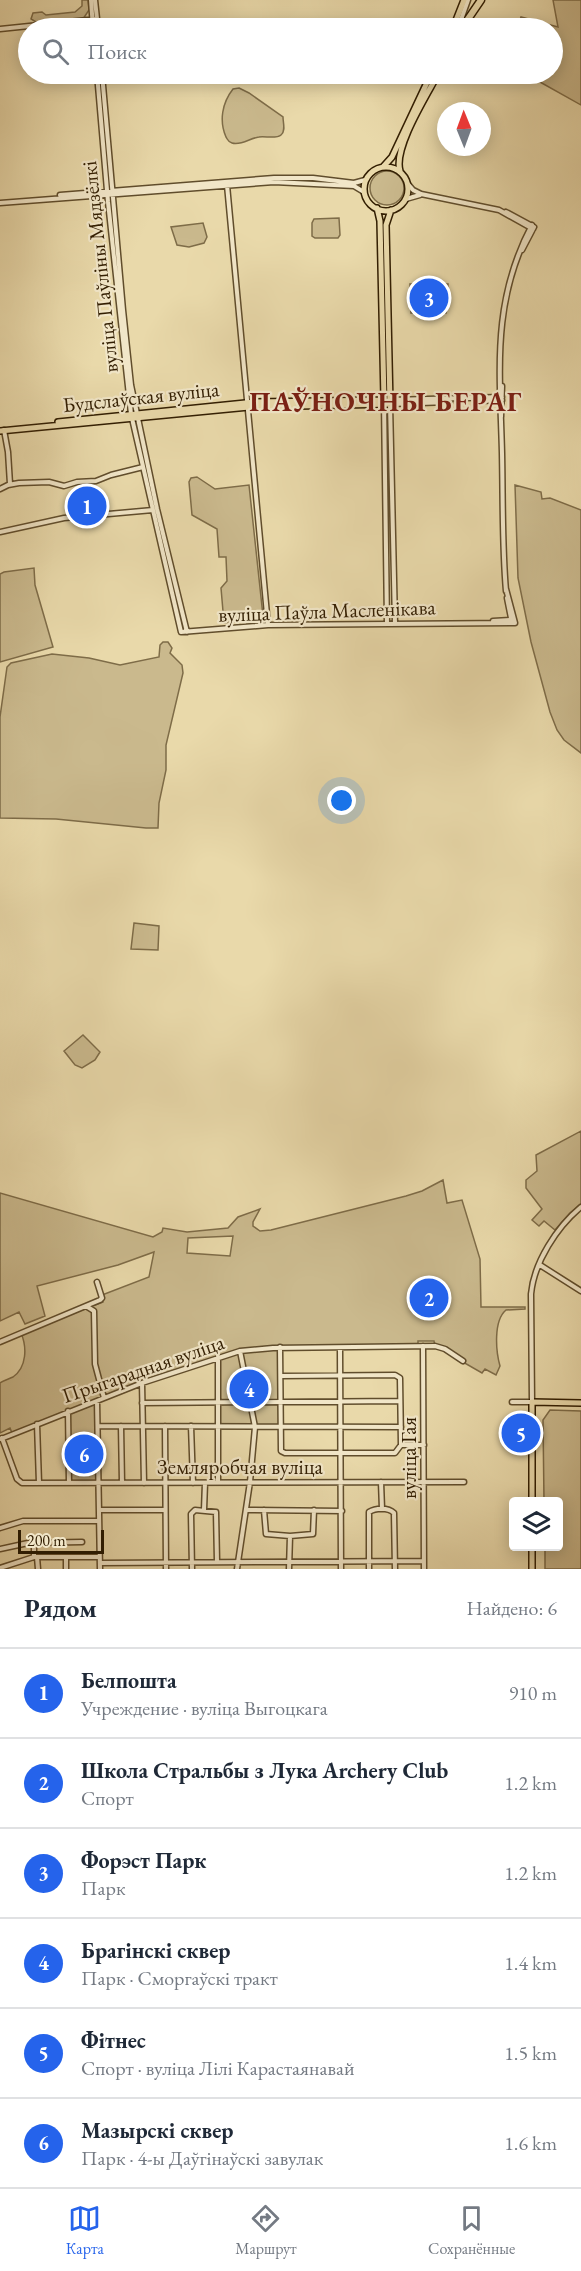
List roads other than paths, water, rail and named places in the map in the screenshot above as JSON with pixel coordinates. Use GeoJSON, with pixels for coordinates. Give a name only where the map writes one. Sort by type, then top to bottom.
{"type":"FeatureCollection","features":[{"type":"Feature","properties":{"kind":"highway"},"geometry":{"type":"LineString","coordinates":[[469,18],[481,0]]}},
{"type":"Feature","properties":{"kind":"main road"},"geometry":{"type":"LineString","coordinates":[[458,18],[466,0]]}},
{"type":"Feature","properties":{"kind":"main road"},"geometry":{"type":"LineString","coordinates":[[426,84],[392,156],[383,167],[371,172],[365,180],[364,192],[368,201],[377,208],[391,210],[400,206],[406,199],[408,184],[398,164],[400,153],[432,84]]}},
{"type":"Feature","properties":{"kind":"main road"},"geometry":{"type":"LineString","coordinates":[[383,167],[393,168],[401,173]]}},
{"type":"Feature","properties":{"kind":"main road"},"geometry":{"type":"LineString","coordinates":[[377,208],[380,221],[387,402]]}},
{"type":"Feature","properties":{"kind":"main road"},"geometry":{"type":"LineString","coordinates":[[387,402],[386,225],[391,210]]}},
{"type":"Feature","properties":{"kind":"main road","name":"Будслаўская вуліца"},"geometry":{"type":"LineString","coordinates":[[1,430],[249,404],[387,402]]}},
{"type":"Feature","properties":{"kind":"main road"},"geometry":{"type":"LineString","coordinates":[[532,1497],[532,1402],[581,1403]]}},
{"type":"Feature","properties":{"kind":"main road"},"geometry":{"type":"LineString","coordinates":[[532,1551],[532,1569]]}},
{"type":"Feature","properties":{"kind":"street"},"geometry":{"type":"LineString","coordinates":[[93,0],[94,18]]}},
{"type":"Feature","properties":{"kind":"street"},"geometry":{"type":"LineString","coordinates":[[461,18],[466,0]]}},
{"type":"Feature","properties":{"kind":"street"},"geometry":{"type":"LineString","coordinates":[[0,28],[18,27]]}},
{"type":"Feature","properties":{"kind":"street","name":"вуліца Паўліны Мядзёлкі"},"geometry":{"type":"LineString","coordinates":[[98,84],[134,415],[143,467],[155,509]]}},
{"type":"Feature","properties":{"kind":"street","name":"вуліца Паўліны Мядзёлкі"},"geometry":{"type":"LineString","coordinates":[[103,84],[110,193]]}},
{"type":"Feature","properties":{"kind":"street"},"geometry":{"type":"LineString","coordinates":[[0,203],[283,178],[354,183],[365,180]]}},
{"type":"Feature","properties":{"kind":"street"},"geometry":{"type":"LineString","coordinates":[[213,185],[313,182],[354,186],[364,192]]}},
{"type":"Feature","properties":{"kind":"street"},"geometry":{"type":"LineString","coordinates":[[408,184],[421,194],[509,213],[532,228],[508,282],[502,312],[501,399]]}},
{"type":"Feature","properties":{"kind":"street"},"geometry":{"type":"LineString","coordinates":[[227,185],[268,626]]}},
{"type":"Feature","properties":{"kind":"street"},"geometry":{"type":"LineString","coordinates":[[60,195],[110,193]]}},
{"type":"Feature","properties":{"kind":"street"},"geometry":{"type":"LineString","coordinates":[[406,199],[421,194]]}},
{"type":"Feature","properties":{"kind":"street","name":"Будслаўская вуліца"},"geometry":{"type":"LineString","coordinates":[[387,402],[501,399]]}},
{"type":"Feature","properties":{"kind":"street","name":"вуліца Паўла Масленікава"},"geometry":{"type":"LineString","coordinates":[[184,632],[268,626],[513,621],[506,589],[501,399]]}},
{"type":"Feature","properties":{"kind":"street"},"geometry":{"type":"LineString","coordinates":[[387,402],[395,623]]}},
{"type":"Feature","properties":{"kind":"street"},"geometry":{"type":"LineString","coordinates":[[387,402],[387,623]]}},
{"type":"Feature","properties":{"kind":"street","name":"вуліца Паўліны Мядзёлкі"},"geometry":{"type":"LineString","coordinates":[[134,415],[184,632]]}},
{"type":"Feature","properties":{"kind":"street"},"geometry":{"type":"LineString","coordinates":[[1,430],[8,452],[10,484]]}},
{"type":"Feature","properties":{"kind":"street"},"geometry":{"type":"LineString","coordinates":[[0,489],[10,484],[49,482],[64,486],[77,482],[101,480],[111,475],[143,467]]}},
{"type":"Feature","properties":{"kind":"street"},"geometry":{"type":"LineString","coordinates":[[0,532],[64,518],[155,509]]}},
{"type":"Feature","properties":{"kind":"street"},"geometry":{"type":"LineString","coordinates":[[512,1402],[532,1402],[531,1294],[534,1279],[562,1224],[581,1207]]}},
{"type":"Feature","properties":{"kind":"street"},"geometry":{"type":"LineString","coordinates":[[540,1265],[581,1291]]}},
{"type":"Feature","properties":{"kind":"street"},"geometry":{"type":"LineString","coordinates":[[0,1342],[102,1298],[97,1282]]}},
{"type":"Feature","properties":{"kind":"street"},"geometry":{"type":"LineString","coordinates":[[84,1306],[94,1311],[95,1364],[104,1398]]}},
{"type":"Feature","properties":{"kind":"street","name":"Прыгарадная вуліца"},"geometry":{"type":"LineString","coordinates":[[1,1439],[142,1383],[240,1351],[280,1347],[423,1346],[445,1349],[463,1361]]}},
{"type":"Feature","properties":{"kind":"street","name":"вуліца Гая"},"geometry":{"type":"LineString","coordinates":[[423,1346],[424,1569]]}},
{"type":"Feature","properties":{"kind":"street"},"geometry":{"type":"LineString","coordinates":[[280,1347],[280,1376],[281,1402],[280,1427],[281,1451],[341,1454],[395,1453],[401,1445],[400,1377],[396,1375],[280,1376]]}},
{"type":"Feature","properties":{"kind":"street"},"geometry":{"type":"LineString","coordinates":[[340,1348],[341,1569]]}},
{"type":"Feature","properties":{"kind":"street"},"geometry":{"type":"LineString","coordinates":[[237,1569],[250,1482],[255,1427],[240,1351]]}},
{"type":"Feature","properties":{"kind":"street"},"geometry":{"type":"LineString","coordinates":[[218,1357],[218,1482]]}},
{"type":"Feature","properties":{"kind":"street"},"geometry":{"type":"LineString","coordinates":[[142,1383],[144,1483]]}},
{"type":"Feature","properties":{"kind":"street"},"geometry":{"type":"LineString","coordinates":[[97,1401],[100,1569]]}},
{"type":"Feature","properties":{"kind":"street"},"geometry":{"type":"LineString","coordinates":[[142,1402],[399,1401]]}},
{"type":"Feature","properties":{"kind":"street"},"geometry":{"type":"LineString","coordinates":[[68,1411],[69,1483]]}},
{"type":"Feature","properties":{"kind":"street"},"geometry":{"type":"LineString","coordinates":[[38,1424],[39,1483]]}},
{"type":"Feature","properties":{"kind":"street"},"geometry":{"type":"LineString","coordinates":[[98,1426],[400,1427]]}},
{"type":"Feature","properties":{"kind":"street"},"geometry":{"type":"LineString","coordinates":[[121,1426],[122,1483]]}},
{"type":"Feature","properties":{"kind":"street"},"geometry":{"type":"LineString","coordinates":[[165,1426],[166,1569]]}},
{"type":"Feature","properties":{"kind":"street"},"geometry":{"type":"LineString","coordinates":[[191,1426],[192,1483]]}},
{"type":"Feature","properties":{"kind":"street","name":"Земляробчая вуліца"},"geometry":{"type":"LineString","coordinates":[[1,1439],[17,1479],[22,1483],[464,1482]]}},
{"type":"Feature","properties":{"kind":"street"},"geometry":{"type":"LineString","coordinates":[[401,1445],[424,1445]]}},
{"type":"Feature","properties":{"kind":"street"},"geometry":{"type":"LineString","coordinates":[[381,1482],[382,1509]]}},
{"type":"Feature","properties":{"kind":"street"},"geometry":{"type":"LineString","coordinates":[[204,1510],[205,1483]]}},
{"type":"Feature","properties":{"kind":"street"},"geometry":{"type":"LineString","coordinates":[[369,1569],[369,1512],[382,1509],[391,1510],[394,1513],[395,1569]]}},
{"type":"Feature","properties":{"kind":"street"},"geometry":{"type":"LineString","coordinates":[[99,1510],[165,1510]]}},
{"type":"Feature","properties":{"kind":"street"},"geometry":{"type":"LineString","coordinates":[[192,1569],[191,1514],[195,1510],[216,1512],[217,1561]]}},
{"type":"Feature","properties":{"kind":"street"},"geometry":{"type":"LineString","coordinates":[[246,1510],[342,1510]]}},
{"type":"Feature","properties":{"kind":"street"},"geometry":{"type":"LineString","coordinates":[[264,1510],[266,1534],[290,1536],[312,1534],[314,1510]]}},
{"type":"Feature","properties":{"kind":"street"},"geometry":{"type":"LineString","coordinates":[[0,1528],[23,1521],[99,1521]]}},
{"type":"Feature","properties":{"kind":"street"},"geometry":{"type":"LineString","coordinates":[[289,1569],[290,1536]]}},
{"type":"Feature","properties":{"kind":"street"},"geometry":{"type":"LineString","coordinates":[[0,1549],[16,1544],[82,1542]]}},
{"type":"Feature","properties":{"kind":"street"},"geometry":{"type":"LineString","coordinates":[[33,1543],[38,1569]]}},
{"type":"Feature","properties":{"kind":"street"},"geometry":{"type":"LineString","coordinates":[[0,1568],[35,1557],[166,1562],[424,1561]]}},
{"type":"Feature","properties":{"kind":"street"},"geometry":{"type":"LineString","coordinates":[[66,1558],[66,1569]]}},
{"type":"Feature","properties":{"kind":"place","name":"Форэст Парк"},"geometry":{"type":"Point","coordinates":[429,298]}},
{"type":"Feature","properties":{"kind":"place","name":"Белпошта"},"geometry":{"type":"Point","coordinates":[87,506]}},
{"type":"Feature","properties":{"kind":"place","name":"Школа Стральбы з Лука Archery Club"},"geometry":{"type":"Point","coordinates":[429,1298]}},
{"type":"Feature","properties":{"kind":"place","name":"Брагінскі сквер"},"geometry":{"type":"Point","coordinates":[249,1389]}},
{"type":"Feature","properties":{"kind":"place","name":"Фітнес"},"geometry":{"type":"Point","coordinates":[521,1433]}},
{"type":"Feature","properties":{"kind":"place","name":"Мазырскі сквер"},"geometry":{"type":"Point","coordinates":[84,1454]}},
{"type":"Feature","properties":{"kind":"district","name":"ПАЎНОЧНЫ БЕРАГ"},"geometry":{"type":"Point","coordinates":[386,402]}}]}
